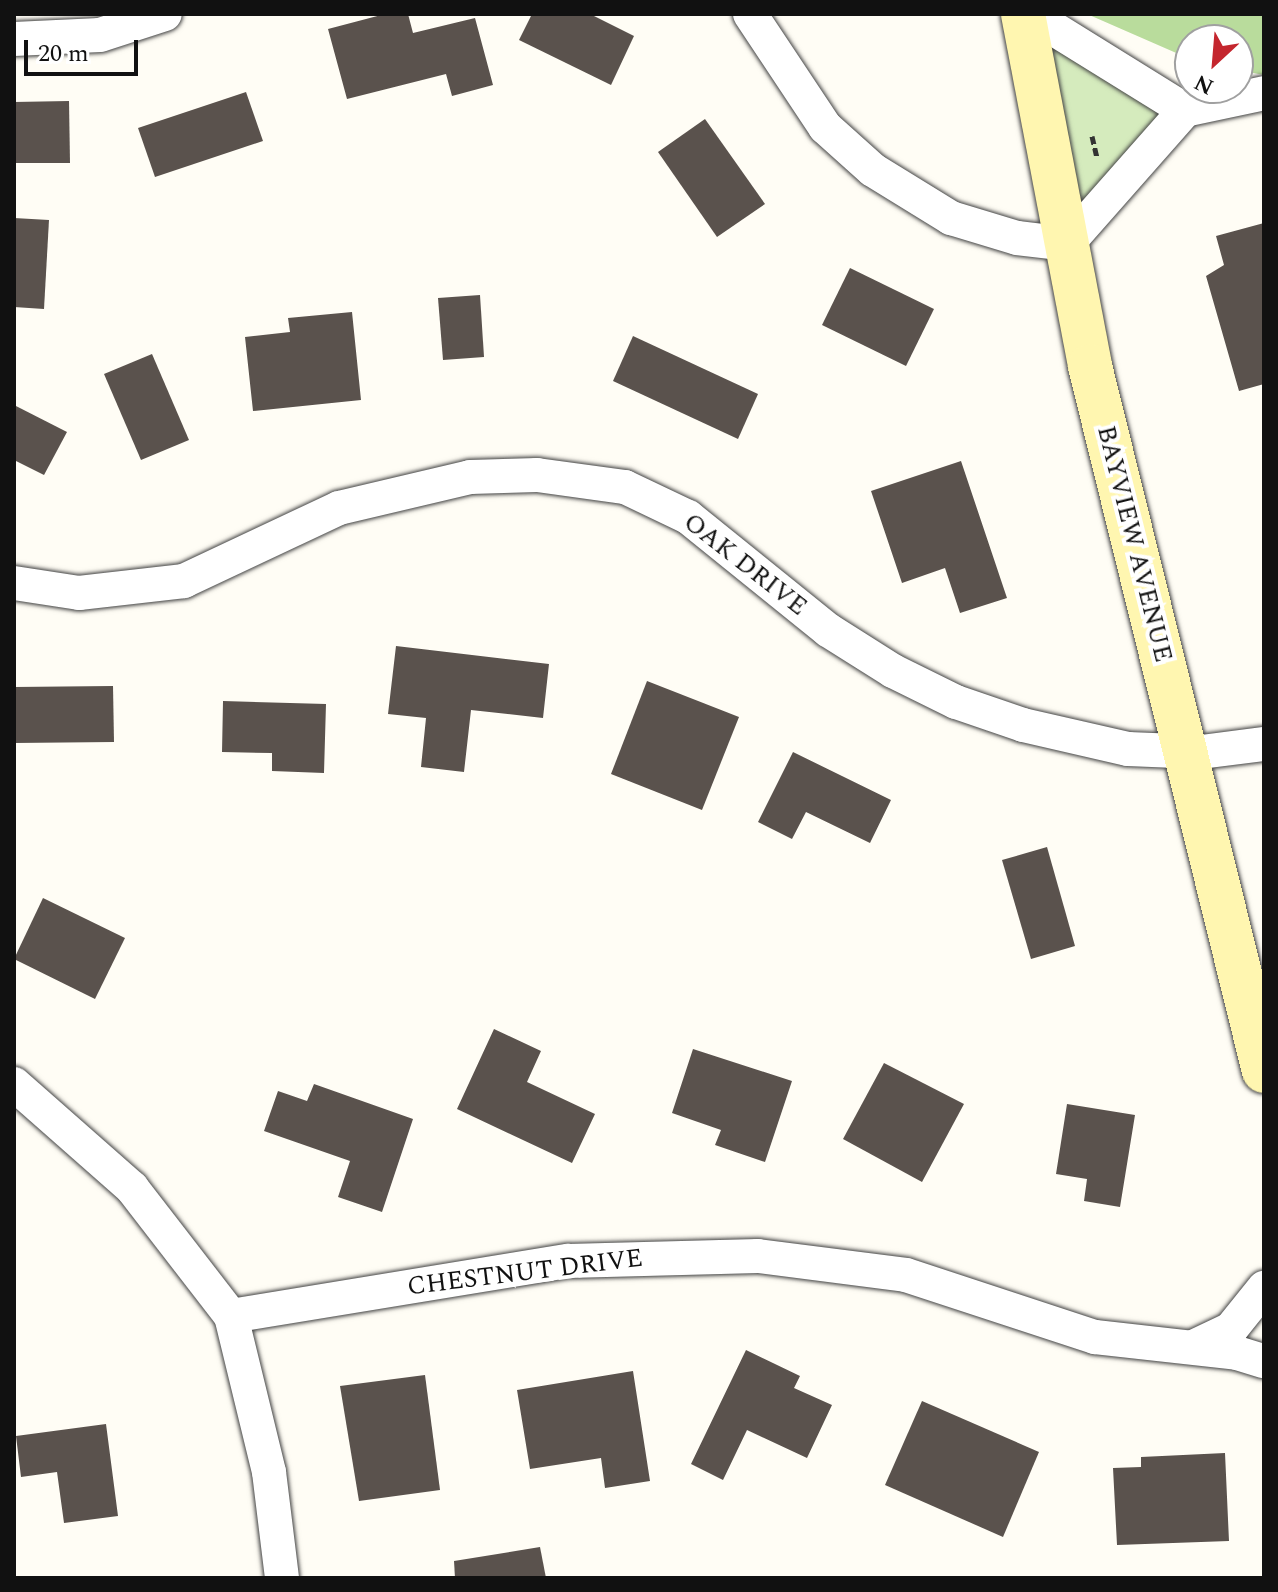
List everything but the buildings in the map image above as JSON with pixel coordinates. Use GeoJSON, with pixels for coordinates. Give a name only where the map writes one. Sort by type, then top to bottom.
{"type":"FeatureCollection","features":[{"type":"Feature","properties":{"kind":"main road","name":"BAYVIEW AVENUE"},"geometry":{"type":"LineString","coordinates":[[1023,14],[1090,366],[1264,1071]]}},
{"type":"Feature","properties":{"kind":"street"},"geometry":{"type":"LineString","coordinates":[[14,39],[100,35],[165,14]]}},
{"type":"Feature","properties":{"kind":"street"},"geometry":{"type":"LineString","coordinates":[[750,14],[825,127],[906,195],[951,218],[1017,238],[1067,244],[1185,110],[1264,93]]}},
{"type":"Feature","properties":{"kind":"street"},"geometry":{"type":"LineString","coordinates":[[1030,14],[1185,110]]}},
{"type":"Feature","properties":{"kind":"street","name":"OAK DRIVE"},"geometry":{"type":"LineString","coordinates":[[14,583],[79,593],[184,581],[339,508],[470,477],[537,475],[625,487],[688,517],[828,630],[893,671],[956,702],[1023,725],[1128,749],[1186,751],[1264,744]]}},
{"type":"Feature","properties":{"kind":"street"},"geometry":{"type":"LineString","coordinates":[[14,1084],[132,1188],[231,1316],[269,1472],[282,1578]]}},
{"type":"Feature","properties":{"kind":"street","name":"CHESTNUT DRIVE"},"geometry":{"type":"LineString","coordinates":[[231,1316],[568,1261],[742,1256],[813,1260],[906,1275],[1095,1337],[1193,1347],[1264,1361]]}},
{"type":"Feature","properties":{"kind":"street"},"geometry":{"type":"LineString","coordinates":[[1193,1347],[1231,1329],[1264,1288]]}},
{"type":"Feature","properties":{"kind":"green space"},"geometry":{"type":"Polygon","coordinates":[[[1087,14],[1264,14],[1264,75],[1254,73],[1254,24],[1174,24],[1174,52],[1087,14]]]}},
{"type":"Feature","properties":{"kind":"green space"},"geometry":{"type":"Polygon","coordinates":[[[1032,22],[1176,112],[1071,227],[1032,22]]]}}]}
